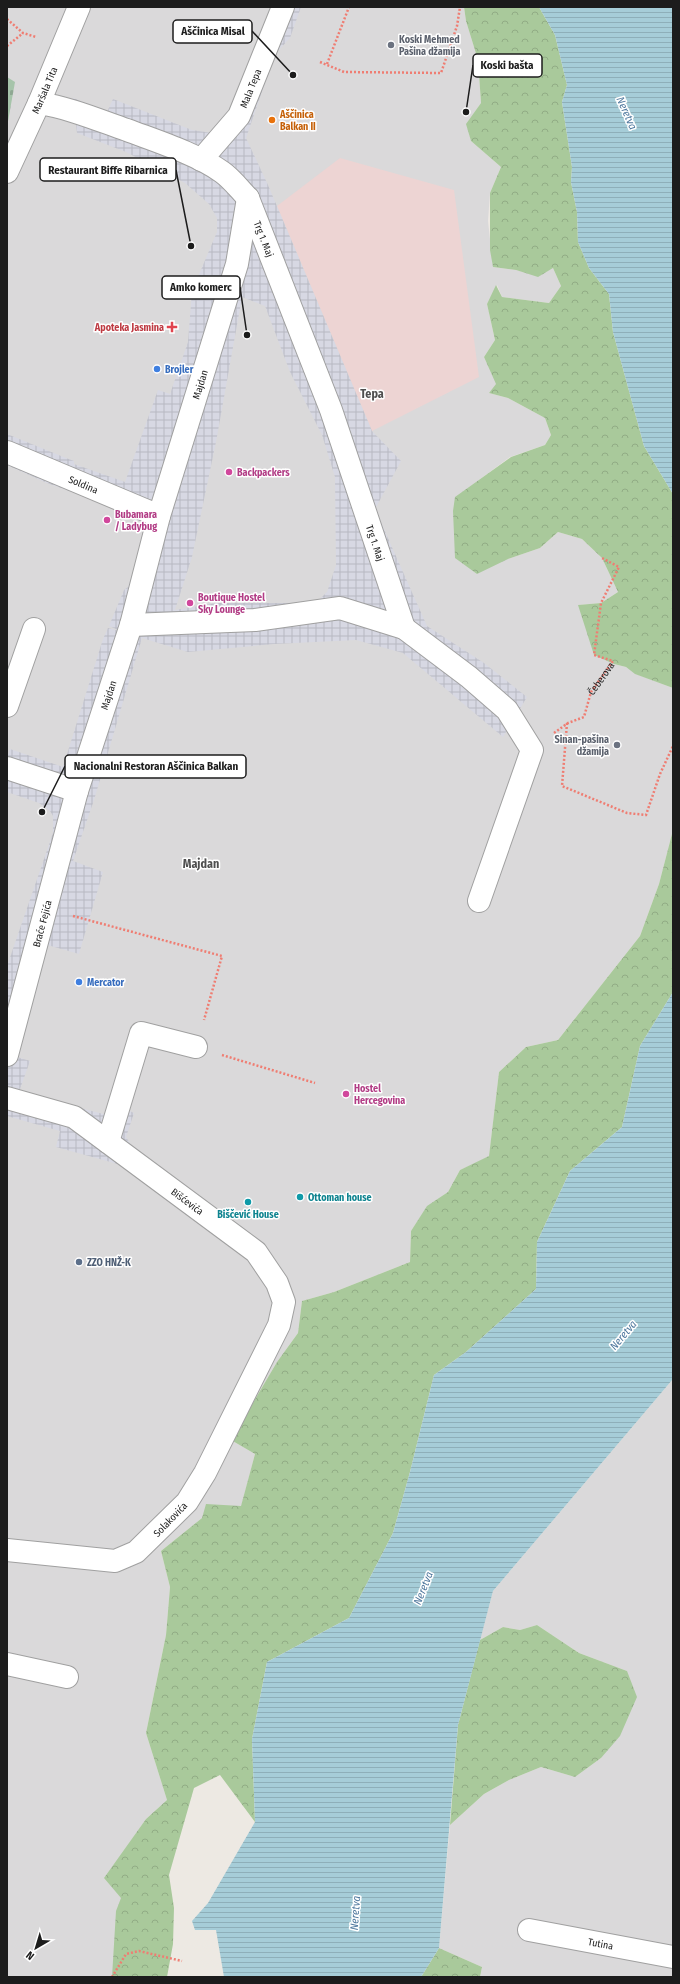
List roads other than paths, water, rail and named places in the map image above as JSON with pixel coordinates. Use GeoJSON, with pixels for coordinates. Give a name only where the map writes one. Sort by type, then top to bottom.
{"type":"FeatureCollection","features":[{"type":"Feature","properties":{"kind":"street","name":"Maršala Tita"},"geometry":{"type":"LineString","coordinates":[[7,172],[39,103],[79,7]]}},
{"type":"Feature","properties":{"kind":"street","name":"Mala Tepa"},"geometry":{"type":"LineString","coordinates":[[201,160],[239,116],[283,7]]}},
{"type":"Feature","properties":{"kind":"street"},"geometry":{"type":"LineString","coordinates":[[39,103],[62,107],[88,115],[162,143],[201,160],[223,172],[248,198]]}},
{"type":"Feature","properties":{"kind":"street","name":"Majdan"},"geometry":{"type":"LineString","coordinates":[[77,791],[131,625],[159,516],[237,264],[248,198]]}},
{"type":"Feature","properties":{"kind":"street","name":"Trg 1. Maj"},"geometry":{"type":"LineString","coordinates":[[248,198],[331,410],[404,628]]}},
{"type":"Feature","properties":{"kind":"street","name":"Soldina"},"geometry":{"type":"LineString","coordinates":[[7,452],[159,516]]}},
{"type":"Feature","properties":{"kind":"street"},"geometry":{"type":"LineString","coordinates":[[131,625],[255,620],[340,608],[404,628],[469,677],[507,710],[532,750],[479,901]]}},
{"type":"Feature","properties":{"kind":"street"},"geometry":{"type":"LineString","coordinates":[[7,706],[34,628]]}},
{"type":"Feature","properties":{"kind":"street"},"geometry":{"type":"LineString","coordinates":[[7,768],[77,791]]}},
{"type":"Feature","properties":{"kind":"street","name":"Braće Fejića"},"geometry":{"type":"LineString","coordinates":[[9,1043],[77,791]]}},
{"type":"Feature","properties":{"kind":"street"},"geometry":{"type":"LineString","coordinates":[[108,1142],[141,1033],[196,1047]]}},
{"type":"Feature","properties":{"kind":"street","name":"Bišćevića"},"geometry":{"type":"LineString","coordinates":[[7,1098],[74,1117],[256,1252],[277,1283],[284,1302],[279,1325],[259,1364]]}},
{"type":"Feature","properties":{"kind":"street","name":"Solakovića"},"geometry":{"type":"LineString","coordinates":[[7,1550],[114,1561],[136,1552],[187,1502],[205,1473],[259,1364]]}},
{"type":"Feature","properties":{"kind":"street"},"geometry":{"type":"LineString","coordinates":[[7,1664],[67,1677]]}},
{"type":"Feature","properties":{"kind":"street","name":"Tutina"},"geometry":{"type":"LineString","coordinates":[[529,1930],[673,1957]]}},
{"type":"Feature","properties":{"kind":"water","name":"Neretva"},"geometry":{"type":"Polygon","coordinates":[[[539,7],[673,7],[673,494],[644,446],[613,332],[609,294],[589,268],[578,242],[577,212],[571,182],[572,167],[562,102],[567,85],[555,35],[539,7]]]}},
{"type":"Feature","properties":{"kind":"water","name":"Neretva"},"geometry":{"type":"Polygon","coordinates":[[[673,992],[673,1379],[493,1591],[458,1725],[439,1948],[421,1977],[224,1977],[216,1930],[195,1930],[192,1921],[208,1903],[255,1822],[252,1739],[267,1662],[349,1618],[393,1533],[434,1375],[466,1352],[536,1289],[537,1242],[570,1171],[622,1127],[640,1046],[673,992]]]}},
{"type":"Feature","properties":{"kind":"place","name":"Koski Mehmed Pašina džamija"},"geometry":{"type":"Point","coordinates":[391,45]}},
{"type":"Feature","properties":{"kind":"place","name":"Aščinica Misal"},"geometry":{"type":"Point","coordinates":[293,75]}},
{"type":"Feature","properties":{"kind":"place","name":"Koski bašta"},"geometry":{"type":"Point","coordinates":[466,112]}},
{"type":"Feature","properties":{"kind":"place","name":"Aščinica Balkan II"},"geometry":{"type":"Point","coordinates":[272,120]}},
{"type":"Feature","properties":{"kind":"place","name":"Restaurant Biffe Ribarnica"},"geometry":{"type":"Point","coordinates":[191,246]}},
{"type":"Feature","properties":{"kind":"place","name":"Apoteka Jasmina"},"geometry":{"type":"Point","coordinates":[172,327]}},
{"type":"Feature","properties":{"kind":"place","name":"Amko komerc"},"geometry":{"type":"Point","coordinates":[247,335]}},
{"type":"Feature","properties":{"kind":"place","name":"Brojler"},"geometry":{"type":"Point","coordinates":[157,369]}},
{"type":"Feature","properties":{"kind":"place","name":"Backpackers"},"geometry":{"type":"Point","coordinates":[229,472]}},
{"type":"Feature","properties":{"kind":"place","name":"Bubamara / Ladybug"},"geometry":{"type":"Point","coordinates":[107,520]}},
{"type":"Feature","properties":{"kind":"place","name":"Boutique Hostel Sky Lounge"},"geometry":{"type":"Point","coordinates":[190,603]}},
{"type":"Feature","properties":{"kind":"place","name":"Sinan-pašina džamija"},"geometry":{"type":"Point","coordinates":[617,745]}},
{"type":"Feature","properties":{"kind":"place","name":"Nacionalni Restoran Aščinica Balkan"},"geometry":{"type":"Point","coordinates":[42,812]}},
{"type":"Feature","properties":{"kind":"place","name":"Mercator"},"geometry":{"type":"Point","coordinates":[79,982]}},
{"type":"Feature","properties":{"kind":"place","name":"Hostel Hercegovina"},"geometry":{"type":"Point","coordinates":[346,1094]}},
{"type":"Feature","properties":{"kind":"place","name":"Ottoman house"},"geometry":{"type":"Point","coordinates":[300,1197]}},
{"type":"Feature","properties":{"kind":"place","name":"Biščević House"},"geometry":{"type":"Point","coordinates":[248,1202]}},
{"type":"Feature","properties":{"kind":"place","name":"ZZO HNŽ-K"},"geometry":{"type":"Point","coordinates":[79,1262]}},
{"type":"Feature","properties":{"kind":"district","name":"Tepa"},"geometry":{"type":"Point","coordinates":[372,394]}},
{"type":"Feature","properties":{"kind":"district","name":"Majdan"},"geometry":{"type":"Point","coordinates":[201,864]}}]}
